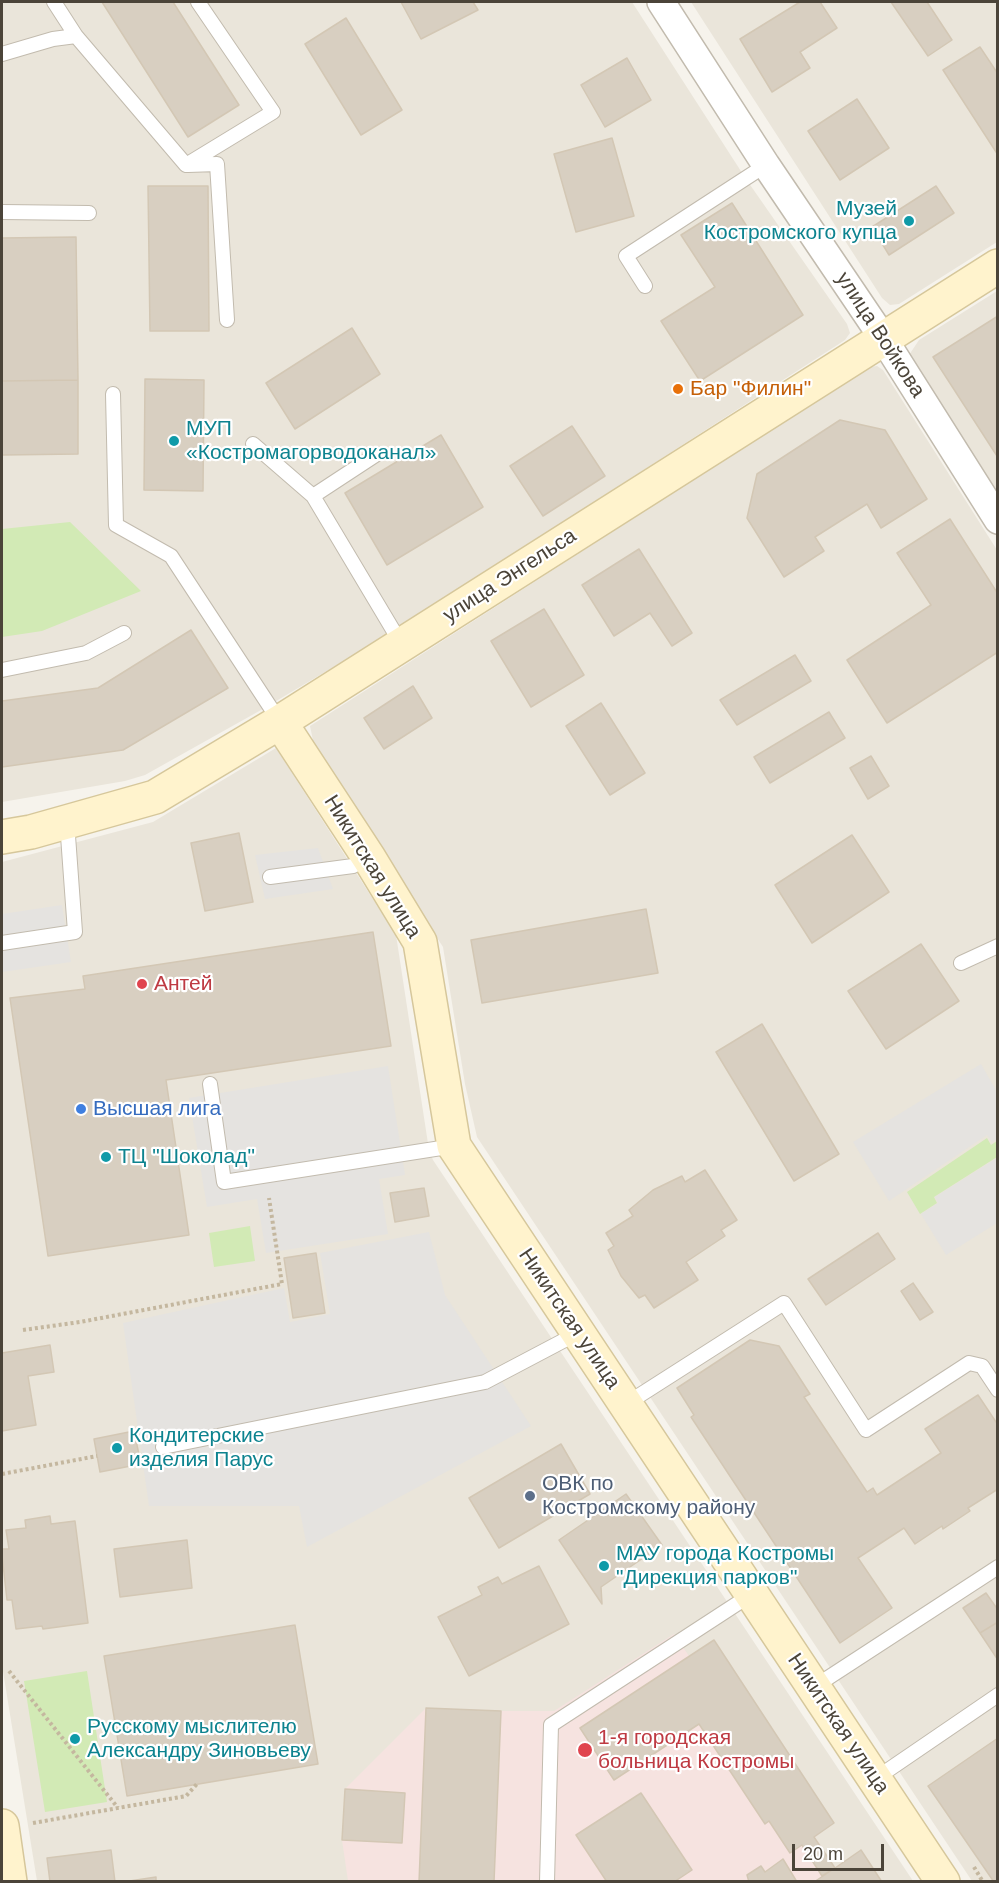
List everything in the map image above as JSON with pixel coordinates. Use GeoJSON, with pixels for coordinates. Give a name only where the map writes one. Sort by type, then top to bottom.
{"type":"FeatureCollection","features":[{"type":"Feature","properties":{"kind":"street","name":"улица Войкова"},"geometry":{"type":"LineString","coordinates":[[662,2],[766,165],[883,338],[998,520]]}},
{"type":"Feature","properties":{"kind":"street","name":"улица Энгельса"},"geometry":{"type":"LineString","coordinates":[[2,837],[32,832],[155,797],[280,722],[998,266]]}},
{"type":"Feature","properties":{"kind":"street","name":"Никитская улица"},"geometry":{"type":"LineString","coordinates":[[280,722],[369,858],[420,942],[454,1146],[943,1881]]}},
{"type":"Feature","properties":{"kind":"street"},"geometry":{"type":"LineString","coordinates":[[10,1881],[17,1825]]}},
{"type":"Feature","properties":{"kind":"lane"},"geometry":{"type":"LineString","coordinates":[[54,2],[76,36],[186,165]]}},
{"type":"Feature","properties":{"kind":"lane"},"geometry":{"type":"LineString","coordinates":[[186,165],[273,112],[198,2]]}},
{"type":"Feature","properties":{"kind":"lane"},"geometry":{"type":"LineString","coordinates":[[2,54],[53,39],[76,36]]}},
{"type":"Feature","properties":{"kind":"lane"},"geometry":{"type":"LineString","coordinates":[[186,165],[217,164],[227,320]]}},
{"type":"Feature","properties":{"kind":"lane"},"geometry":{"type":"LineString","coordinates":[[645,286],[626,256],[766,165]]}},
{"type":"Feature","properties":{"kind":"lane"},"geometry":{"type":"LineString","coordinates":[[2,212],[89,213]]}},
{"type":"Feature","properties":{"kind":"lane"},"geometry":{"type":"LineString","coordinates":[[113,394],[116,525],[171,556],[280,722]]}},
{"type":"Feature","properties":{"kind":"lane"},"geometry":{"type":"LineString","coordinates":[[253,444],[313,496],[402,645]]}},
{"type":"Feature","properties":{"kind":"lane"},"geometry":{"type":"LineString","coordinates":[[313,496],[377,454]]}},
{"type":"Feature","properties":{"kind":"lane"},"geometry":{"type":"LineString","coordinates":[[2,670],[86,654],[124,633]]}},
{"type":"Feature","properties":{"kind":"lane"},"geometry":{"type":"LineString","coordinates":[[2,943],[75,932],[67,822]]}},
{"type":"Feature","properties":{"kind":"lane"},"geometry":{"type":"LineString","coordinates":[[270,878],[353,866],[369,858]]}},
{"type":"Feature","properties":{"kind":"lane"},"geometry":{"type":"LineString","coordinates":[[961,963],[998,946]]}},
{"type":"Feature","properties":{"kind":"lane"},"geometry":{"type":"LineString","coordinates":[[210,1084],[224,1182],[454,1146]]}},
{"type":"Feature","properties":{"kind":"lane"},"geometry":{"type":"LineString","coordinates":[[626,1404],[784,1303],[866,1430],[969,1363],[982,1366],[998,1390]]}},
{"type":"Feature","properties":{"kind":"lane"},"geometry":{"type":"LineString","coordinates":[[163,1447],[485,1382],[578,1333]]}},
{"type":"Feature","properties":{"kind":"lane"},"geometry":{"type":"LineString","coordinates":[[814,1687],[998,1567]]}},
{"type":"Feature","properties":{"kind":"lane"},"geometry":{"type":"LineString","coordinates":[[547,1881],[551,1725],[752,1594]]}},
{"type":"Feature","properties":{"kind":"lane"},"geometry":{"type":"LineString","coordinates":[[875,1779],[998,1695]]}},
{"type":"Feature","properties":{"kind":"path"},"geometry":{"type":"LineString","coordinates":[[23,1330],[80,1322],[282,1284],[265,1176]]}},
{"type":"Feature","properties":{"kind":"path"},"geometry":{"type":"LineString","coordinates":[[2,1474],[97,1456]]}},
{"type":"Feature","properties":{"kind":"path"},"geometry":{"type":"LineString","coordinates":[[9,1671],[118,1808]]}},
{"type":"Feature","properties":{"kind":"path"},"geometry":{"type":"LineString","coordinates":[[17,1825],[186,1796],[197,1784]]}},
{"type":"Feature","properties":{"kind":"shaded area"},"geometry":{"type":"Polygon","coordinates":[[[2,2],[632,2],[746,179],[847,324],[850,333],[845,340],[394,631],[261,710],[145,775],[125,781],[2,802],[2,2]]]}},
{"type":"Feature","properties":{"kind":"shaded area"},"geometry":{"type":"Polygon","coordinates":[[[691,2],[997,2],[997,242],[899,304],[890,305],[882,298],[691,2]]]}},
{"type":"Feature","properties":{"kind":"shaded area"},"geometry":{"type":"Polygon","coordinates":[[[997,291],[997,503],[905,361],[919,340],[997,291]]]}},
{"type":"Feature","properties":{"kind":"shaded area"},"geometry":{"type":"Polygon","coordinates":[[[877,366],[883,370],[997,550],[997,1881],[972,1881],[477,1137],[465,1084],[443,947],[315,750],[310,726],[869,367],[877,366]]]}},
{"type":"Feature","properties":{"kind":"shaded area"},"geometry":{"type":"Polygon","coordinates":[[[276,748],[396,935],[429,1150],[433,1160],[913,1881],[37,1881],[2,1665],[2,862],[153,822],[276,748]]]}},
{"type":"Feature","properties":{"kind":"shaded area"},"geometry":{"type":"Polygon","coordinates":[[[318,848],[333,889],[265,899],[255,855],[318,848]]]}},
{"type":"Feature","properties":{"kind":"shaded area"},"geometry":{"type":"Polygon","coordinates":[[[62,905],[71,962],[2,972],[2,914],[62,905]]]}},
{"type":"Feature","properties":{"kind":"shaded area"},"geometry":{"type":"Polygon","coordinates":[[[981,1064],[997,1092],[997,1139],[992,1142],[987,1135],[889,1201],[853,1142],[981,1064]]]}},
{"type":"Feature","properties":{"kind":"shaded area"},"geometry":{"type":"Polygon","coordinates":[[[388,1066],[405,1175],[379,1179],[388,1234],[266,1253],[257,1199],[207,1207],[189,1098],[388,1066]]]}},
{"type":"Feature","properties":{"kind":"shaded area"},"geometry":{"type":"Polygon","coordinates":[[[997,1158],[997,1223],[946,1255],[921,1214],[938,1203],[935,1197],[997,1158]]]}},
{"type":"Feature","properties":{"kind":"shaded area"},"geometry":{"type":"Polygon","coordinates":[[[429,1232],[445,1295],[531,1426],[307,1547],[299,1506],[149,1506],[123,1323],[284,1288],[290,1322],[330,1314],[320,1253],[429,1232]]]}},
{"type":"Feature","properties":{"kind":"shaded area","name":"1-я городская больница Костромы"},"geometry":{"type":"Polygon","coordinates":[[[674,1634],[689,1656],[714,1640],[834,1823],[815,1837],[835,1867],[861,1850],[882,1881],[348,1881],[342,1840],[345,1789],[426,1708],[554,1711],[674,1634]]]}},
{"type":"Feature","properties":{"kind":"green space"},"geometry":{"type":"Polygon","coordinates":[[[70,522],[141,591],[42,631],[2,637],[2,529],[70,522]]]}},
{"type":"Feature","properties":{"kind":"green space"},"geometry":{"type":"Polygon","coordinates":[[[987,1138],[991,1145],[997,1141],[997,1157],[934,1197],[937,1203],[920,1214],[907,1192],[987,1138]]]}},
{"type":"Feature","properties":{"kind":"green space"},"geometry":{"type":"Polygon","coordinates":[[[250,1226],[255,1261],[214,1267],[209,1233],[250,1226]]]}},
{"type":"Feature","properties":{"kind":"green space"},"geometry":{"type":"Polygon","coordinates":[[[87,1671],[107,1802],[45,1812],[24,1681],[87,1671]]]}},
{"type":"Feature","properties":{"kind":"building"},"geometry":{"type":"Polygon","coordinates":[[[102,2],[173,2],[239,105],[188,137],[102,2]]]}},
{"type":"Feature","properties":{"kind":"building"},"geometry":{"type":"Polygon","coordinates":[[[401,2],[473,2],[478,10],[421,39],[401,2]]]}},
{"type":"Feature","properties":{"kind":"building"},"geometry":{"type":"Polygon","coordinates":[[[800,2],[820,2],[837,28],[800,52],[810,68],[772,92],[740,39],[800,2]]]}},
{"type":"Feature","properties":{"kind":"building"},"geometry":{"type":"Polygon","coordinates":[[[891,2],[927,2],[952,40],[928,56],[891,2]]]}},
{"type":"Feature","properties":{"kind":"building"},"geometry":{"type":"Polygon","coordinates":[[[346,18],[402,110],[361,135],[305,44],[346,18]]]}},
{"type":"Feature","properties":{"kind":"building"},"geometry":{"type":"Polygon","coordinates":[[[980,47],[998,74],[998,155],[943,70],[980,47]]]}},
{"type":"Feature","properties":{"kind":"building"},"geometry":{"type":"Polygon","coordinates":[[[627,58],[651,100],[605,127],[581,85],[627,58]]]}},
{"type":"Feature","properties":{"kind":"building"},"geometry":{"type":"Polygon","coordinates":[[[857,99],[889,148],[840,180],[808,131],[857,99]]]}},
{"type":"Feature","properties":{"kind":"building"},"geometry":{"type":"Polygon","coordinates":[[[612,138],[634,216],[576,232],[554,154],[612,138]]]}},
{"type":"Feature","properties":{"kind":"building"},"geometry":{"type":"Polygon","coordinates":[[[148,186],[208,186],[209,331],[150,331],[148,186]]]}},
{"type":"Feature","properties":{"kind":"building"},"geometry":{"type":"Polygon","coordinates":[[[936,186],[954,213],[889,255],[872,227],[936,186]]]}},
{"type":"Feature","properties":{"kind":"building"},"geometry":{"type":"Polygon","coordinates":[[[732,203],[803,315],[700,381],[661,321],[715,287],[681,235],[732,203]]]}},
{"type":"Feature","properties":{"kind":"building"},"geometry":{"type":"Polygon","coordinates":[[[76,237],[78,380],[2,381],[2,238],[76,237]]]}},
{"type":"Feature","properties":{"kind":"building"},"geometry":{"type":"Polygon","coordinates":[[[998,316],[998,456],[997,456],[933,357],[998,316]]]}},
{"type":"Feature","properties":{"kind":"building"},"geometry":{"type":"Polygon","coordinates":[[[352,328],[380,374],[295,429],[266,383],[352,328]]]}},
{"type":"Feature","properties":{"kind":"building","name":"МУП «Костромагорводоканал»"},"geometry":{"type":"Polygon","coordinates":[[[145,379],[204,380],[203,491],[144,490],[145,379]]]}},
{"type":"Feature","properties":{"kind":"building"},"geometry":{"type":"Polygon","coordinates":[[[78,380],[78,454],[2,455],[2,381],[78,380]]]}},
{"type":"Feature","properties":{"kind":"building"},"geometry":{"type":"Polygon","coordinates":[[[840,420],[885,430],[927,499],[881,528],[867,504],[815,537],[824,551],[784,577],[747,518],[757,474],[840,420]]]}},
{"type":"Feature","properties":{"kind":"building"},"geometry":{"type":"Polygon","coordinates":[[[572,426],[605,476],[543,516],[510,466],[572,426]]]}},
{"type":"Feature","properties":{"kind":"building"},"geometry":{"type":"Polygon","coordinates":[[[441,435],[483,507],[387,565],[345,493],[441,435]]]}},
{"type":"Feature","properties":{"kind":"building"},"geometry":{"type":"Polygon","coordinates":[[[950,519],[998,594],[998,652],[887,723],[847,660],[931,605],[897,553],[950,519]]]}},
{"type":"Feature","properties":{"kind":"building"},"geometry":{"type":"Polygon","coordinates":[[[639,549],[692,633],[672,646],[650,613],[614,636],[582,585],[639,549]]]}},
{"type":"Feature","properties":{"kind":"building"},"geometry":{"type":"Polygon","coordinates":[[[544,609],[584,675],[531,707],[491,641],[544,609]]]}},
{"type":"Feature","properties":{"kind":"building"},"geometry":{"type":"Polygon","coordinates":[[[191,630],[228,688],[123,750],[2,767],[2,701],[98,688],[191,630]]]}},
{"type":"Feature","properties":{"kind":"building"},"geometry":{"type":"Polygon","coordinates":[[[795,655],[811,681],[737,725],[720,700],[795,655]]]}},
{"type":"Feature","properties":{"kind":"building"},"geometry":{"type":"Polygon","coordinates":[[[413,686],[432,718],[384,749],[364,718],[413,686]]]}},
{"type":"Feature","properties":{"kind":"building"},"geometry":{"type":"Polygon","coordinates":[[[601,703],[645,773],[610,795],[566,726],[601,703]]]}},
{"type":"Feature","properties":{"kind":"building"},"geometry":{"type":"Polygon","coordinates":[[[829,712],[845,738],[770,783],[754,757],[829,712]]]}},
{"type":"Feature","properties":{"kind":"building"},"geometry":{"type":"Polygon","coordinates":[[[871,756],[889,786],[868,799],[850,768],[871,756]]]}},
{"type":"Feature","properties":{"kind":"building"},"geometry":{"type":"Polygon","coordinates":[[[239,833],[253,902],[205,911],[191,843],[239,833]]]}},
{"type":"Feature","properties":{"kind":"building"},"geometry":{"type":"Polygon","coordinates":[[[852,835],[889,892],[812,943],[775,885],[852,835]]]}},
{"type":"Feature","properties":{"kind":"building"},"geometry":{"type":"Polygon","coordinates":[[[646,909],[658,973],[482,1003],[471,940],[646,909]]]}},
{"type":"Feature","properties":{"kind":"building","name":"ТЦ \"Шоколад\""},"geometry":{"type":"Polygon","coordinates":[[[373,932],[391,1046],[166,1080],[189,1235],[48,1256],[10,998],[85,989],[83,976],[373,932]]]}},
{"type":"Feature","properties":{"kind":"building"},"geometry":{"type":"Polygon","coordinates":[[[921,944],[959,1001],[886,1049],[848,991],[921,944]]]}},
{"type":"Feature","properties":{"kind":"building"},"geometry":{"type":"Polygon","coordinates":[[[762,1024],[839,1154],[794,1181],[716,1052],[762,1024]]]}},
{"type":"Feature","properties":{"kind":"building"},"geometry":{"type":"Polygon","coordinates":[[[705,1170],[737,1220],[721,1230],[725,1236],[686,1262],[698,1280],[654,1308],[645,1295],[639,1298],[621,1276],[608,1250],[614,1246],[606,1233],[633,1216],[629,1210],[653,1190],[682,1176],[685,1182],[705,1170]]]}},
{"type":"Feature","properties":{"kind":"building"},"geometry":{"type":"Polygon","coordinates":[[[424,1188],[429,1216],[395,1222],[390,1193],[424,1188]]]}},
{"type":"Feature","properties":{"kind":"building"},"geometry":{"type":"Polygon","coordinates":[[[878,1233],[895,1259],[826,1305],[808,1279],[878,1233]]]}},
{"type":"Feature","properties":{"kind":"building"},"geometry":{"type":"Polygon","coordinates":[[[316,1253],[325,1313],[293,1318],[284,1258],[316,1253]]]}},
{"type":"Feature","properties":{"kind":"building"},"geometry":{"type":"Polygon","coordinates":[[[913,1283],[933,1312],[920,1320],[901,1291],[913,1283]]]}},
{"type":"Feature","properties":{"kind":"building"},"geometry":{"type":"Polygon","coordinates":[[[750,1340],[779,1346],[810,1394],[804,1397],[867,1492],[873,1488],[877,1495],[941,1453],[925,1429],[978,1395],[998,1425],[998,1489],[968,1508],[970,1511],[943,1529],[942,1526],[915,1544],[904,1528],[858,1558],[892,1608],[840,1643],[691,1417],[694,1415],[677,1388],[750,1340]]]}},
{"type":"Feature","properties":{"kind":"building"},"geometry":{"type":"Polygon","coordinates":[[[50,1345],[54,1372],[28,1376],[36,1425],[2,1431],[2,1353],[50,1345]]]}},
{"type":"Feature","properties":{"kind":"building","name":"Кондитерские изделия Парус"},"geometry":{"type":"Polygon","coordinates":[[[134,1431],[141,1464],[100,1472],[94,1439],[134,1431]]]}},
{"type":"Feature","properties":{"kind":"building","name":"ОВК по Костромскому району"},"geometry":{"type":"Polygon","coordinates":[[[561,1444],[590,1494],[499,1548],[469,1498],[561,1444]]]}},
{"type":"Feature","properties":{"kind":"building","name":"МАУ города Костромы \"Дирекция парков\""},"geometry":{"type":"Polygon","coordinates":[[[626,1494],[662,1545],[601,1587],[602,1604],[559,1540],[626,1494]]]}},
{"type":"Feature","properties":{"kind":"building"},"geometry":{"type":"Polygon","coordinates":[[[50,1516],[51,1524],[75,1521],[88,1623],[43,1629],[42,1626],[16,1629],[12,1600],[7,1600],[2,1555],[2,1549],[9,1549],[6,1530],[26,1528],[25,1520],[50,1516]]]}},
{"type":"Feature","properties":{"kind":"building"},"geometry":{"type":"Polygon","coordinates":[[[187,1540],[192,1588],[120,1597],[114,1549],[187,1540]]]}},
{"type":"Feature","properties":{"kind":"building"},"geometry":{"type":"Polygon","coordinates":[[[539,1566],[569,1624],[469,1676],[438,1617],[482,1595],[478,1587],[498,1577],[502,1584],[539,1566]]]}},
{"type":"Feature","properties":{"kind":"building"},"geometry":{"type":"Polygon","coordinates":[[[986,1593],[998,1610],[998,1622],[980,1633],[963,1608],[986,1593]]]}},
{"type":"Feature","properties":{"kind":"building"},"geometry":{"type":"Polygon","coordinates":[[[998,1622],[998,1660],[980,1633],[998,1622]]]}},
{"type":"Feature","properties":{"kind":"building"},"geometry":{"type":"Polygon","coordinates":[[[295,1625],[318,1764],[127,1796],[104,1656],[295,1625]]]}},
{"type":"Feature","properties":{"kind":"building"},"geometry":{"type":"Polygon","coordinates":[[[714,1640],[834,1823],[814,1837],[835,1868],[822,1876],[802,1845],[790,1853],[769,1821],[765,1824],[699,1724],[614,1780],[580,1728],[714,1640]]]}},
{"type":"Feature","properties":{"kind":"building"},"geometry":{"type":"Polygon","coordinates":[[[426,1708],[501,1711],[494,1882],[419,1882],[426,1708]]]}},
{"type":"Feature","properties":{"kind":"building"},"geometry":{"type":"Polygon","coordinates":[[[998,1738],[998,1882],[994,1882],[928,1786],[998,1738]]]}},
{"type":"Feature","properties":{"kind":"building"},"geometry":{"type":"Polygon","coordinates":[[[345,1789],[405,1793],[402,1843],[342,1840],[345,1789]]]}},
{"type":"Feature","properties":{"kind":"building"},"geometry":{"type":"Polygon","coordinates":[[[641,1793],[692,1870],[674,1882],[607,1882],[576,1835],[641,1793]]]}},
{"type":"Feature","properties":{"kind":"building"},"geometry":{"type":"Polygon","coordinates":[[[111,1850],[115,1882],[50,1882],[47,1858],[111,1850]]]}},
{"type":"Feature","properties":{"kind":"building"},"geometry":{"type":"Polygon","coordinates":[[[861,1850],[882,1882],[814,1882],[835,1868],[861,1850]]]}},
{"type":"Feature","properties":{"kind":"building"},"geometry":{"type":"Polygon","coordinates":[[[783,1859],[797,1882],[749,1882],[747,1875],[761,1866],[765,1872],[783,1859]]]}},
{"type":"Feature","properties":{"kind":"building"},"geometry":{"type":"Polygon","coordinates":[[[156,1877],[156,1882],[123,1882],[156,1877]]]}},
{"type":"Feature","properties":{"kind":"place","name":"Музей Костромского купца"},"geometry":{"type":"Point","coordinates":[909,221]}},
{"type":"Feature","properties":{"kind":"place","name":"Бар \"Филин\""},"geometry":{"type":"Point","coordinates":[678,389]}},
{"type":"Feature","properties":{"kind":"place","name":"МУП «Костромагорводоканал»"},"geometry":{"type":"Point","coordinates":[174,441]}},
{"type":"Feature","properties":{"kind":"place","name":"Антей"},"geometry":{"type":"Point","coordinates":[142,984]}},
{"type":"Feature","properties":{"kind":"place","name":"Высшая лига"},"geometry":{"type":"Point","coordinates":[81,1109]}},
{"type":"Feature","properties":{"kind":"place","name":"ТЦ \"Шоколад\""},"geometry":{"type":"Point","coordinates":[106,1157]}},
{"type":"Feature","properties":{"kind":"place","name":"Кондитерские изделия Парус"},"geometry":{"type":"Point","coordinates":[117,1448]}},
{"type":"Feature","properties":{"kind":"place","name":"ОВК по Костромскому району"},"geometry":{"type":"Point","coordinates":[530,1496]}},
{"type":"Feature","properties":{"kind":"place","name":"МАУ города Костромы \"Дирекция парков\""},"geometry":{"type":"Point","coordinates":[604,1566]}},
{"type":"Feature","properties":{"kind":"place","name":"Русскому мыслителю Александру Зиновьеву"},"geometry":{"type":"Point","coordinates":[75,1739]}},
{"type":"Feature","properties":{"kind":"place","name":"1-я городская больница Костромы"},"geometry":{"type":"Point","coordinates":[585,1750]}}]}
